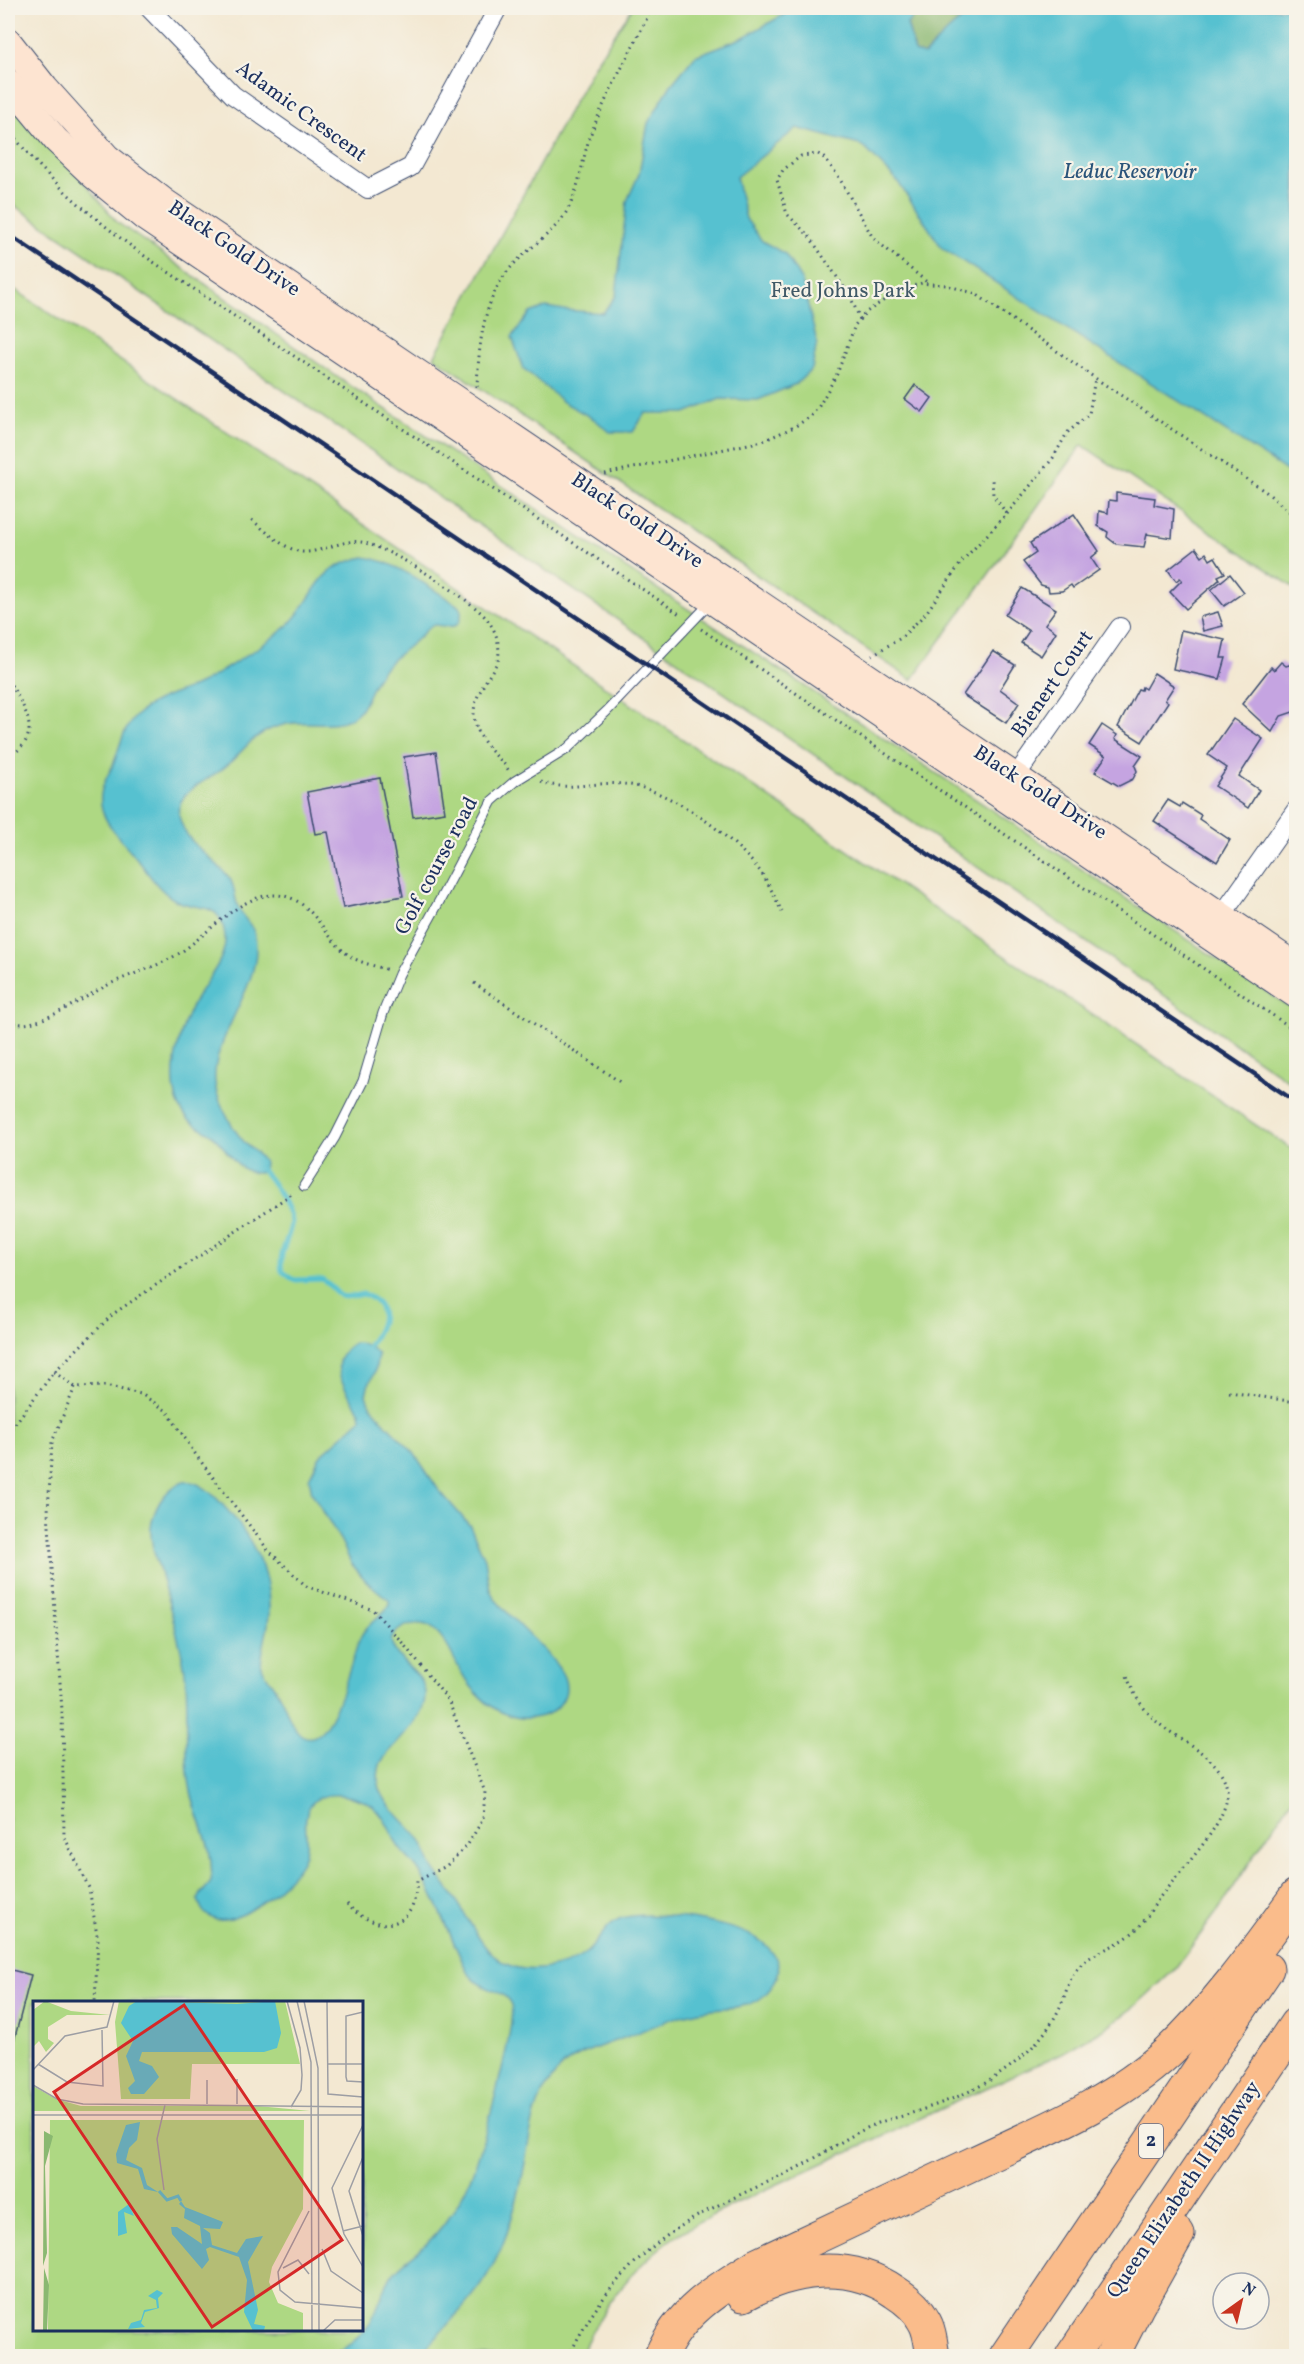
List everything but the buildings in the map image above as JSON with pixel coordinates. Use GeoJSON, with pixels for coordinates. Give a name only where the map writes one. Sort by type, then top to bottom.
{"type":"FeatureCollection","features":[{"type":"Feature","properties":{"kind":"highway"},"geometry":{"type":"LineString","coordinates":[[661,2356],[686,2316],[711,2294],[756,2265],[1069,2119],[1139,2075],[1166,2054],[1204,2015],[1240,1973],[1296,1896]]}},
{"type":"Feature","properties":{"kind":"highway","name":"2"},"geometry":{"type":"LineString","coordinates":[[1006,2356],[1296,1925]]}},
{"type":"Feature","properties":{"kind":"highway","name":"Queen Elizabeth II Highway"},"geometry":{"type":"LineString","coordinates":[[1072,2356],[1296,2024]]}},
{"type":"Feature","properties":{"kind":"highway"},"geometry":{"type":"LineString","coordinates":[[1112,2356],[1177,2237],[1248,2095]]}},
{"type":"Feature","properties":{"kind":"highway"},"geometry":{"type":"LineString","coordinates":[[681,2356],[711,2316],[730,2302],[764,2284],[780,2279],[817,2271],[837,2270],[882,2283],[905,2298],[925,2321],[933,2356]]}},
{"type":"Feature","properties":{"kind":"main road","name":"Black Gold Drive"},"geometry":{"type":"LineString","coordinates":[[8,41],[45,88],[107,157],[165,202],[944,730],[1017,775],[1215,926],[1296,995]]}},
{"type":"Feature","properties":{"kind":"main road","name":"Black Gold Drive"},"geometry":{"type":"LineString","coordinates":[[8,82],[56,140],[94,176],[145,218],[1002,797],[1215,926],[1296,966]]}},
{"type":"Feature","properties":{"kind":"street","name":"Adamic Crescent"},"geometry":{"type":"LineString","coordinates":[[149,8],[233,95],[368,189],[411,167],[498,8]]}},
{"type":"Feature","properties":{"kind":"street","name":"Bienert Court"},"geometry":{"type":"LineString","coordinates":[[1002,797],[1120,627]]}},
{"type":"Feature","properties":{"kind":"street"},"geometry":{"type":"LineString","coordinates":[[1215,926],[1296,810]]}},
{"type":"Feature","properties":{"kind":"lane","name":"Golf course road"},"geometry":{"type":"LineString","coordinates":[[304,1186],[336,1137],[363,1081],[383,1013],[399,974],[492,801],[515,781],[567,749],[607,711],[712,601]]}},
{"type":"Feature","properties":{"kind":"path"},"geometry":{"type":"LineString","coordinates":[[477,392],[481,330],[497,288],[504,273],[567,212],[579,182],[593,128],[652,8]]}},
{"type":"Feature","properties":{"kind":"path"},"geometry":{"type":"LineString","coordinates":[[8,129],[66,193],[102,225],[146,257],[692,622],[1296,1031]]}},
{"type":"Feature","properties":{"kind":"path"},"geometry":{"type":"LineString","coordinates":[[860,319],[850,296],[809,236],[787,214],[777,180],[783,170],[801,156],[818,154],[823,157],[837,174],[873,238],[930,284]]}},
{"type":"Feature","properties":{"kind":"path"},"geometry":{"type":"LineString","coordinates":[[598,475],[763,441],[794,427],[810,417],[819,406],[837,374],[855,325],[860,319],[870,308],[898,291],[922,283],[946,285],[976,294],[1095,378],[1266,492],[1296,517]]}},
{"type":"Feature","properties":{"kind":"path"},"geometry":{"type":"LineString","coordinates":[[868,658],[901,638],[926,613],[963,560],[1007,514],[1053,458],[1067,433],[1089,414],[1095,378]]}},
{"type":"Feature","properties":{"kind":"path"},"geometry":{"type":"LineString","coordinates":[[992,479],[993,495],[1007,514]]}},
{"type":"Feature","properties":{"kind":"path"},"geometry":{"type":"LineString","coordinates":[[252,520],[287,546],[301,552],[315,551],[346,542],[360,542],[378,547],[458,596],[486,618],[494,630],[500,653],[474,706],[474,723],[487,746],[503,762],[515,781],[522,774],[557,786],[620,783],[661,793],[702,818],[753,863],[782,912]]}},
{"type":"Feature","properties":{"kind":"path"},"geometry":{"type":"LineString","coordinates":[[8,680],[29,720],[29,732],[25,741],[8,757]]}},
{"type":"Feature","properties":{"kind":"path"},"geometry":{"type":"LineString","coordinates":[[8,1022],[27,1024],[41,1020],[114,982],[161,964],[182,952],[243,904],[274,895],[288,897],[302,904],[335,943],[359,963],[399,974]]}},
{"type":"Feature","properties":{"kind":"path"},"geometry":{"type":"LineString","coordinates":[[474,983],[620,1082]]}},
{"type":"Feature","properties":{"kind":"path"},"geometry":{"type":"LineString","coordinates":[[8,1433],[54,1372],[112,1314],[293,1193]]}},
{"type":"Feature","properties":{"kind":"path"},"geometry":{"type":"LineString","coordinates":[[54,1372],[75,1388],[105,1386],[141,1394],[167,1411],[195,1455],[268,1550],[306,1586],[372,1610],[398,1637],[448,1700],[485,1792],[483,1819],[467,1846],[439,1869],[417,1881],[412,1908],[403,1918],[385,1925],[357,1916],[345,1903]]}},
{"type":"Feature","properties":{"kind":"path"},"geometry":{"type":"LineString","coordinates":[[75,1388],[52,1442],[48,1512],[62,1710],[64,1836],[89,1888],[98,1940],[95,2001]]}},
{"type":"Feature","properties":{"kind":"path"},"geometry":{"type":"LineString","coordinates":[[1229,1392],[1296,1402]]}},
{"type":"Feature","properties":{"kind":"path"},"geometry":{"type":"LineString","coordinates":[[569,2356],[592,2313],[611,2287],[625,2270],[664,2239],[694,2218],[802,2165],[853,2134],[883,2121],[912,2114],[948,2100],[1001,2073],[1026,2054],[1048,2027],[1058,2012],[1078,1968],[1089,1959],[1122,1942],[1145,1920],[1216,1824],[1227,1803],[1227,1792],[1226,1783],[1212,1763],[1145,1710],[1132,1690],[1126,1672]]}},
{"type":"Feature","properties":{"kind":"path"},"geometry":{"type":"LineString","coordinates":[[8,1705],[12,1714],[8,1727]]}},
{"type":"Feature","properties":{"kind":"green space","name":"Fred Johns Park"},"geometry":{"type":"Polygon","coordinates":[[[632,8],[1296,8],[1296,589],[1082,445],[912,680],[434,357],[595,64],[632,8]]]}},
{"type":"Feature","properties":{"kind":"green space"},"geometry":{"type":"Polygon","coordinates":[[[921,8],[986,8],[960,21],[924,55],[915,52],[907,24],[921,8]]]}},
{"type":"Feature","properties":{"kind":"green space"},"geometry":{"type":"Polygon","coordinates":[[[8,89],[117,222],[343,381],[1296,1011],[1296,1086],[8,201],[8,89]]]}},
{"type":"Feature","properties":{"kind":"green space"},"geometry":{"type":"Polygon","coordinates":[[[8,285],[1296,1152],[1296,1792],[1222,1905],[1174,1970],[1134,2007],[1102,2030],[1062,2053],[730,2206],[677,2235],[655,2252],[629,2278],[607,2307],[580,2356],[8,2356],[8,285]]]}},
{"type":"Feature","properties":{"kind":"water","name":"Leduc Reservoir"},"geometry":{"type":"Polygon","coordinates":[[[787,8],[921,8],[907,24],[915,52],[924,55],[960,21],[986,8],[1296,8],[1296,477],[942,248],[898,182],[863,146],[797,128],[736,177],[746,219],[762,241],[785,254],[802,281],[817,342],[812,369],[796,384],[758,400],[720,399],[685,413],[645,413],[633,432],[610,432],[594,419],[563,402],[523,368],[512,337],[530,313],[546,307],[603,313],[616,296],[627,201],[639,174],[648,123],[671,85],[695,56],[742,38],[785,14],[787,8]]]}},
{"type":"Feature","properties":{"kind":"water"},"geometry":{"type":"Polygon","coordinates":[[[364,557],[388,563],[456,604],[461,611],[458,624],[454,626],[432,625],[428,628],[385,667],[362,708],[354,716],[338,722],[292,723],[264,732],[225,767],[191,790],[180,805],[179,814],[186,833],[230,879],[239,909],[255,934],[254,967],[223,1042],[217,1061],[215,1079],[218,1096],[229,1121],[245,1143],[264,1162],[260,1173],[253,1173],[234,1161],[212,1135],[189,1120],[178,1103],[175,1093],[174,1072],[182,1031],[195,1000],[223,953],[225,936],[223,924],[213,911],[175,900],[159,887],[113,831],[101,805],[101,795],[124,734],[138,714],[160,700],[207,680],[268,641],[289,624],[326,575],[347,562],[364,557]]]}},
{"type":"Feature","properties":{"kind":"water"},"geometry":{"type":"Polygon","coordinates":[[[354,1343],[368,1346],[378,1355],[375,1372],[366,1395],[369,1403],[414,1453],[438,1489],[470,1526],[485,1559],[490,1590],[495,1599],[551,1658],[564,1676],[566,1683],[564,1697],[550,1713],[530,1718],[507,1715],[487,1702],[470,1685],[445,1642],[432,1628],[412,1624],[399,1630],[391,1640],[392,1645],[423,1685],[425,1697],[416,1720],[381,1762],[378,1774],[379,1785],[388,1804],[419,1838],[433,1868],[485,1946],[501,1961],[511,1966],[540,1969],[571,1962],[587,1952],[614,1922],[632,1916],[649,1915],[714,1923],[751,1935],[770,1950],[778,1965],[778,1975],[771,1988],[754,2002],[745,2006],[711,2009],[676,2017],[585,2053],[560,2069],[544,2090],[535,2114],[517,2199],[500,2252],[470,2300],[418,2356],[331,2356],[350,2344],[366,2329],[392,2275],[436,2233],[464,2193],[490,2117],[504,2061],[509,2037],[511,2005],[503,1995],[471,1977],[433,1895],[419,1871],[398,1846],[380,1813],[371,1805],[354,1797],[324,1796],[309,1807],[306,1817],[306,1850],[302,1861],[288,1879],[266,1899],[241,1915],[229,1919],[215,1919],[203,1912],[198,1900],[211,1882],[211,1858],[194,1803],[188,1773],[184,1669],[151,1534],[154,1515],[160,1502],[173,1487],[185,1482],[196,1484],[207,1490],[231,1514],[241,1526],[256,1553],[269,1596],[269,1619],[261,1665],[299,1733],[311,1737],[321,1732],[331,1718],[339,1700],[361,1636],[389,1606],[389,1600],[367,1582],[351,1563],[341,1541],[312,1493],[309,1478],[320,1456],[361,1419],[360,1412],[344,1386],[339,1367],[340,1359],[345,1351],[354,1343]]]}},
{"type":"Feature","properties":{"kind":"waterway"},"geometry":{"type":"LineString","coordinates":[[259,1167],[280,1194],[290,1219],[291,1225],[281,1259],[282,1271],[294,1280],[322,1279],[339,1295],[346,1297],[363,1294],[379,1305],[381,1312],[379,1328],[365,1351]]}},
{"type":"Feature","properties":{"kind":"railway"},"geometry":{"type":"LineString","coordinates":[[8,234],[1296,1102]]}}]}
